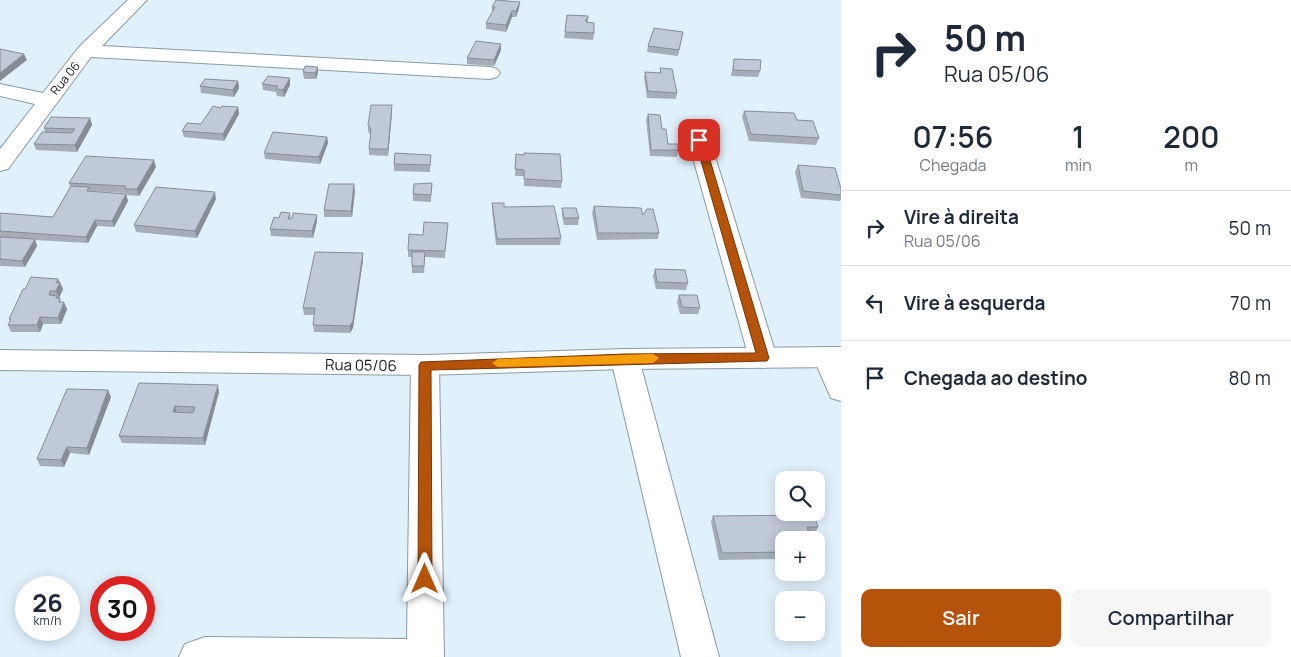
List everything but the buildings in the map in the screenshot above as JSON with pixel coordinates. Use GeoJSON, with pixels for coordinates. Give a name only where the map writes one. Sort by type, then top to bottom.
{"type":"FeatureCollection","features":[{"type":"Feature","properties":{"kind":"street","name":"Rua 06"},"geometry":{"type":"LineString","coordinates":[[0,164],[86,51],[138,0]]}},
{"type":"Feature","properties":{"kind":"street"},"geometry":{"type":"LineString","coordinates":[[86,51],[490,73]]}},
{"type":"Feature","properties":{"kind":"street"},"geometry":{"type":"LineString","coordinates":[[0,90],[48,100]]}},
{"type":"Feature","properties":{"kind":"street"},"geometry":{"type":"LineString","coordinates":[[699,140],[763,358]]}},
{"type":"Feature","properties":{"kind":"street"},"geometry":{"type":"LineString","coordinates":[[834,357],[841,390]]}},
{"type":"Feature","properties":{"kind":"street","name":"Rua 05/06"},"geometry":{"type":"LineString","coordinates":[[0,360],[425,365],[625,359],[834,357]]}},
{"type":"Feature","properties":{"kind":"street"},"geometry":{"type":"LineString","coordinates":[[625,359],[700,657]]}},
{"type":"Feature","properties":{"kind":"street"},"geometry":{"type":"LineString","coordinates":[[198,657],[425,657],[425,365]]}},
{"type":"Feature","properties":{"kind":"slow traffic"},"geometry":{"type":"LineString","coordinates":[[498,363],[653,358]]}},
{"type":"Feature","properties":{"kind":"route"},"geometry":{"type":"LineString","coordinates":[[425,579],[425,365],[625,359],[763,358],[699,140]]}}]}
